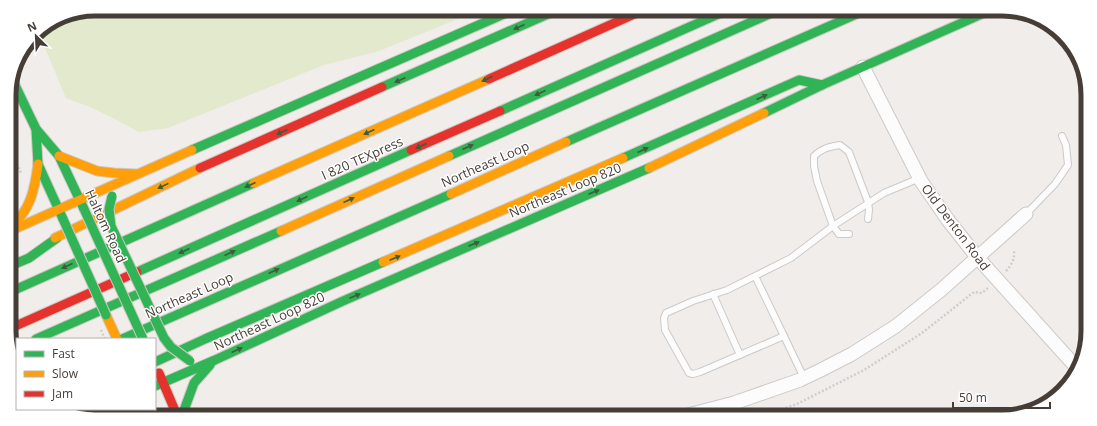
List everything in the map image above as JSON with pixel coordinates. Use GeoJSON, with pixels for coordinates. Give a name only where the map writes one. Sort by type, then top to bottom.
{"type":"FeatureCollection","features":[{"type":"Feature","properties":{"kind":"main road"},"geometry":{"type":"LineString","coordinates":[[16,228],[59,210],[82,205],[140,174],[500,16]]}},
{"type":"Feature","properties":{"kind":"main road"},"geometry":{"type":"LineString","coordinates":[[30,247],[57,238],[193,171],[544,16]]}},
{"type":"Feature","properties":{"kind":"main road"},"geometry":{"type":"LineString","coordinates":[[16,289],[630,16]]}},
{"type":"Feature","properties":{"kind":"main road","name":"I 820 TEXpress"},"geometry":{"type":"LineString","coordinates":[[16,325],[714,16]]}},
{"type":"Feature","properties":{"kind":"main road"},"geometry":{"type":"LineString","coordinates":[[38,338],[765,16]]}},
{"type":"Feature","properties":{"kind":"main road","name":"Northeast Loop"},"geometry":{"type":"LineString","coordinates":[[124,338],[852,16]]}},
{"type":"Feature","properties":{"kind":"main road","name":"Northeast Loop 820"},"geometry":{"type":"LineString","coordinates":[[159,381],[215,360],[343,301],[640,172],[822,85],[977,16]]}},
{"type":"Feature","properties":{"kind":"main road"},"geometry":{"type":"LineString","coordinates":[[156,364],[205,339],[563,185],[799,80],[822,85]]}},
{"type":"Feature","properties":{"kind":"main road","name":"Haltom Road"},"geometry":{"type":"LineString","coordinates":[[16,88],[36,129],[59,156],[143,338]]}},
{"type":"Feature","properties":{"kind":"main road","name":"Haltom Road"},"geometry":{"type":"LineString","coordinates":[[36,129],[38,164],[117,338]]}},
{"type":"Feature","properties":{"kind":"main road"},"geometry":{"type":"LineString","coordinates":[[59,156],[106,173],[140,174]]}},
{"type":"Feature","properties":{"kind":"main road"},"geometry":{"type":"LineString","coordinates":[[16,220],[24,213],[31,198],[38,164]]}},
{"type":"Feature","properties":{"kind":"main road"},"geometry":{"type":"LineString","coordinates":[[123,182],[112,196],[109,209],[111,226],[164,338],[171,347],[190,361],[215,360]]}},
{"type":"Feature","properties":{"kind":"main road"},"geometry":{"type":"LineString","coordinates":[[16,264],[30,258],[57,238]]}},
{"type":"Feature","properties":{"kind":"main road"},"geometry":{"type":"LineString","coordinates":[[184,410],[194,383],[215,360]]}},
{"type":"Feature","properties":{"kind":"main road"},"geometry":{"type":"LineString","coordinates":[[156,368],[159,381],[174,410]]}},
{"type":"Feature","properties":{"kind":"street","name":"Old Denton Road"},"geometry":{"type":"LineString","coordinates":[[863,67],[920,178],[948,220],[977,257],[1074,364]]}},
{"type":"Feature","properties":{"kind":"street"},"geometry":{"type":"LineString","coordinates":[[707,410],[734,403],[804,378],[852,354],[896,326],[941,290],[1026,214]]}},
{"type":"Feature","properties":{"kind":"lane"},"geometry":{"type":"LineString","coordinates":[[1026,214],[1055,184],[1068,165],[1066,145],[1062,136]]}},
{"type":"Feature","properties":{"kind":"lane"},"geometry":{"type":"LineString","coordinates":[[849,234],[840,234],[833,226],[817,181],[814,156],[820,150],[831,146],[840,145],[849,152],[868,202],[868,219]]}},
{"type":"Feature","properties":{"kind":"lane"},"geometry":{"type":"LineString","coordinates":[[784,336],[693,374],[689,372],[664,330],[664,318],[666,313],[693,301],[726,290],[791,258],[833,226],[884,192],[920,178]]}},
{"type":"Feature","properties":{"kind":"lane"},"geometry":{"type":"LineString","coordinates":[[755,276],[804,378]]}},
{"type":"Feature","properties":{"kind":"lane"},"geometry":{"type":"LineString","coordinates":[[713,294],[740,355]]}},
{"type":"Feature","properties":{"kind":"path"},"geometry":{"type":"LineString","coordinates":[[16,162],[23,177]]}},
{"type":"Feature","properties":{"kind":"path"},"geometry":{"type":"LineString","coordinates":[[1011,266],[1015,255],[1014,250]]}},
{"type":"Feature","properties":{"kind":"path"},"geometry":{"type":"LineString","coordinates":[[780,410],[797,404],[864,370],[922,333],[974,292],[982,293]]}},
{"type":"Feature","properties":{"kind":"green space"},"geometry":{"type":"Polygon","coordinates":[[[95,16],[465,16],[379,51],[324,65],[168,128],[139,132],[90,107],[66,98],[45,48],[43,35],[51,29],[74,19],[95,16]]]}},
{"type":"Feature","properties":{"kind":"traffic: fast"},"geometry":{"type":"LineString","coordinates":[[192,150],[500,16]]}},
{"type":"Feature","properties":{"kind":"traffic: fast"},"geometry":{"type":"LineString","coordinates":[[382,87],[544,16]]}},
{"type":"Feature","properties":{"kind":"traffic: fast"},"geometry":{"type":"LineString","coordinates":[[500,111],[714,16]]}},
{"type":"Feature","properties":{"kind":"traffic: fast"},"geometry":{"type":"LineString","coordinates":[[449,156],[765,16]]}},
{"type":"Feature","properties":{"kind":"traffic: fast"},"geometry":{"type":"LineString","coordinates":[[566,142],[852,16]]}},
{"type":"Feature","properties":{"kind":"traffic: fast"},"geometry":{"type":"LineString","coordinates":[[764,113],[822,85],[977,16]]}},
{"type":"Feature","properties":{"kind":"traffic: fast"},"geometry":{"type":"LineString","coordinates":[[623,158],[799,80],[822,85]]}},
{"type":"Feature","properties":{"kind":"traffic: fast"},"geometry":{"type":"LineString","coordinates":[[16,88],[36,129],[59,156],[84,209]]}},
{"type":"Feature","properties":{"kind":"traffic: fast"},"geometry":{"type":"LineString","coordinates":[[36,129],[38,164],[63,219]]}},
{"type":"Feature","properties":{"kind":"traffic: fast"},"geometry":{"type":"LineString","coordinates":[[137,272],[411,150]]}},
{"type":"Feature","properties":{"kind":"traffic: fast"},"geometry":{"type":"LineString","coordinates":[[156,386],[343,301],[649,168]]}},
{"type":"Feature","properties":{"kind":"traffic: fast"},"geometry":{"type":"LineString","coordinates":[[16,289],[254,183]]}},
{"type":"Feature","properties":{"kind":"traffic: fast"},"geometry":{"type":"LineString","coordinates":[[124,338],[451,194]]}},
{"type":"Feature","properties":{"kind":"traffic: fast"},"geometry":{"type":"LineString","coordinates":[[112,196],[109,209],[111,226],[164,338],[171,347],[190,361]]}},
{"type":"Feature","properties":{"kind":"traffic: fast"},"geometry":{"type":"LineString","coordinates":[[84,209],[143,338]]}},
{"type":"Feature","properties":{"kind":"traffic: fast"},"geometry":{"type":"LineString","coordinates":[[63,219],[106,315]]}},
{"type":"Feature","properties":{"kind":"traffic: fast"},"geometry":{"type":"LineString","coordinates":[[38,338],[281,231]]}},
{"type":"Feature","properties":{"kind":"traffic: fast"},"geometry":{"type":"LineString","coordinates":[[16,263],[29,258],[57,238]]}},
{"type":"Feature","properties":{"kind":"traffic: fast"},"geometry":{"type":"LineString","coordinates":[[156,362],[383,262]]}},
{"type":"Feature","properties":{"kind":"traffic: fast"},"geometry":{"type":"LineString","coordinates":[[184,410],[194,383],[210,365]]}},
{"type":"Feature","properties":{"kind":"traffic: slow"},"geometry":{"type":"LineString","coordinates":[[254,183],[489,79]]}},
{"type":"Feature","properties":{"kind":"traffic: slow"},"geometry":{"type":"LineString","coordinates":[[649,168],[764,113]]}},
{"type":"Feature","properties":{"kind":"traffic: slow"},"geometry":{"type":"LineString","coordinates":[[451,194],[566,142]]}},
{"type":"Feature","properties":{"kind":"traffic: slow"},"geometry":{"type":"LineString","coordinates":[[16,228],[192,150]]}},
{"type":"Feature","properties":{"kind":"traffic: slow"},"geometry":{"type":"LineString","coordinates":[[59,156],[97,171],[136,174]]}},
{"type":"Feature","properties":{"kind":"traffic: slow"},"geometry":{"type":"LineString","coordinates":[[281,231],[449,156]]}},
{"type":"Feature","properties":{"kind":"traffic: slow"},"geometry":{"type":"LineString","coordinates":[[383,262],[623,158]]}},
{"type":"Feature","properties":{"kind":"traffic: slow"},"geometry":{"type":"LineString","coordinates":[[16,221],[23,214],[31,198],[38,164]]}},
{"type":"Feature","properties":{"kind":"traffic: slow"},"geometry":{"type":"LineString","coordinates":[[55,238],[200,168]]}},
{"type":"Feature","properties":{"kind":"traffic: slow"},"geometry":{"type":"LineString","coordinates":[[106,315],[117,338]]}},
{"type":"Feature","properties":{"kind":"traffic: jam"},"geometry":{"type":"LineString","coordinates":[[489,79],[630,16]]}},
{"type":"Feature","properties":{"kind":"traffic: jam"},"geometry":{"type":"LineString","coordinates":[[200,168],[382,87]]}},
{"type":"Feature","properties":{"kind":"traffic: jam"},"geometry":{"type":"LineString","coordinates":[[411,150],[500,111]]}},
{"type":"Feature","properties":{"kind":"traffic: jam"},"geometry":{"type":"LineString","coordinates":[[16,326],[137,272]]}},
{"type":"Feature","properties":{"kind":"traffic: jam"},"geometry":{"type":"LineString","coordinates":[[159,373],[175,410]]}}]}
